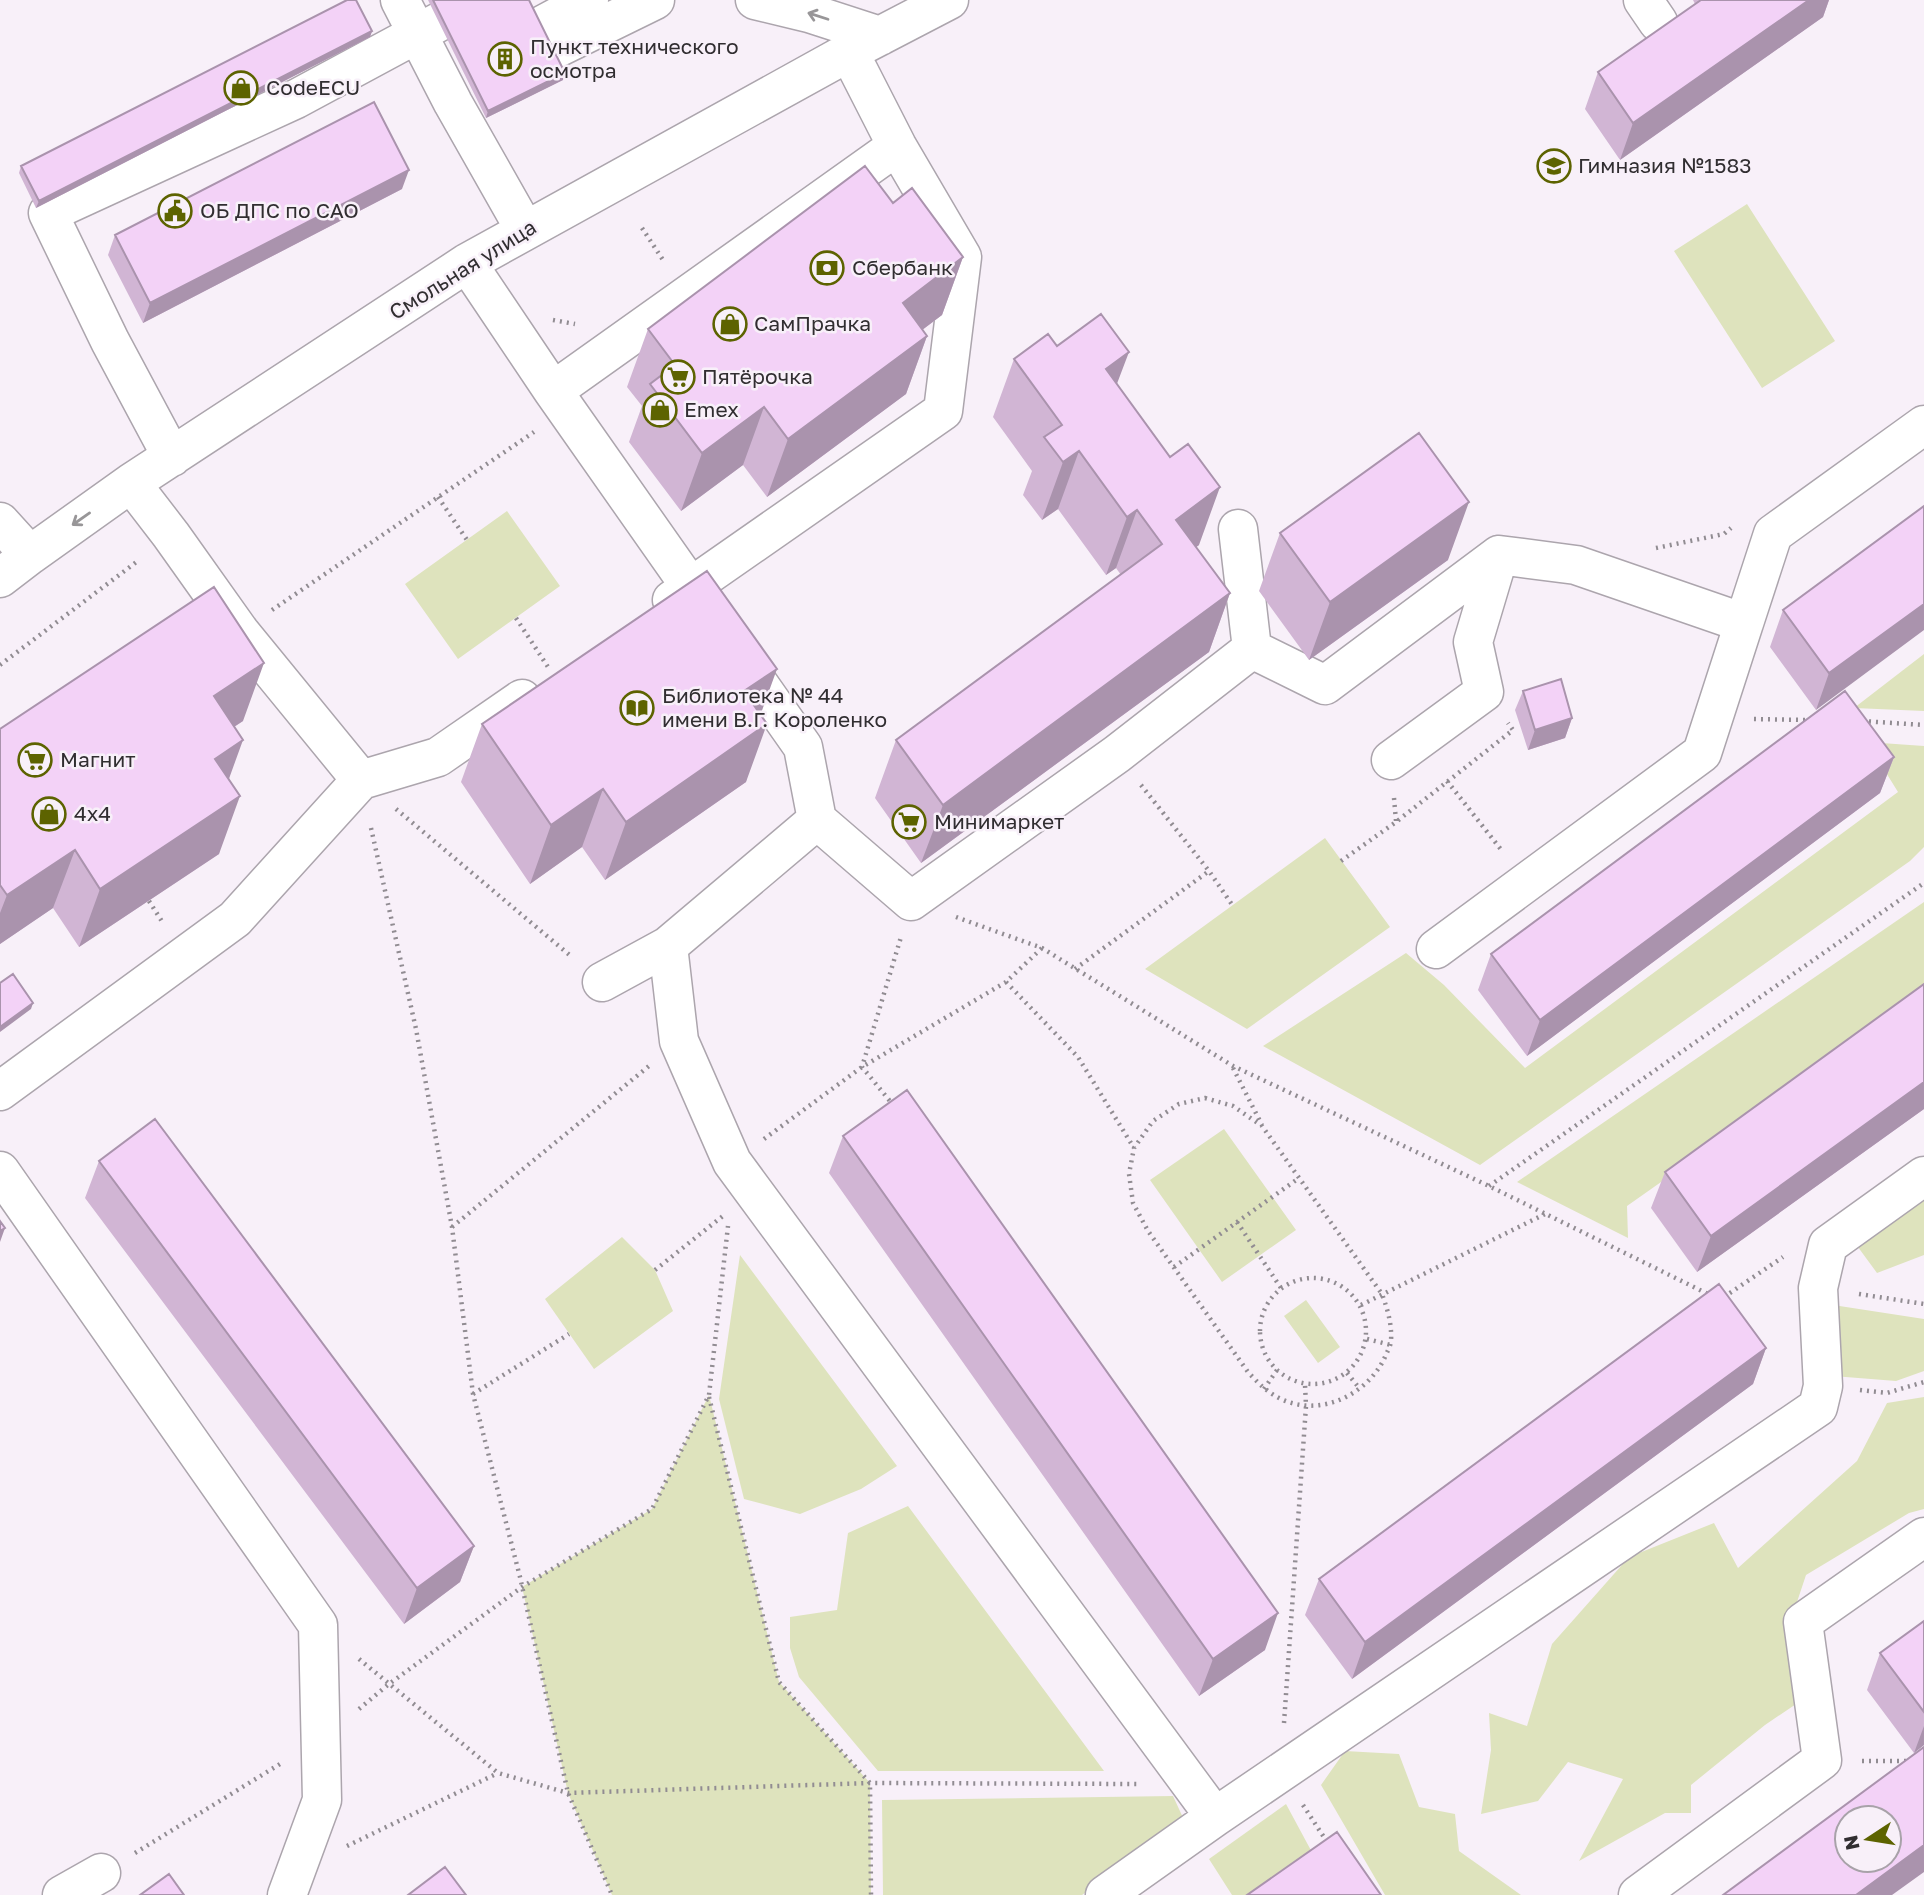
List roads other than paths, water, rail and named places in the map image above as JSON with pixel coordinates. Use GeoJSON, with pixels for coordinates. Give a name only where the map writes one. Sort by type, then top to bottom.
{"type":"FeatureCollection","features":[{"type":"Feature","properties":{"kind":"street"},"geometry":{"type":"LineString","coordinates":[[534,20],[589,0]]}},
{"type":"Feature","properties":{"kind":"street"},"geometry":{"type":"LineString","coordinates":[[534,20],[655,0]]}},
{"type":"Feature","properties":{"kind":"street"},"geometry":{"type":"LineString","coordinates":[[646,617],[943,411],[962,257],[897,146],[864,44],[809,13],[755,0]]}},
{"type":"Feature","properties":{"kind":"street","name":"Смольная улица"},"geometry":{"type":"LineString","coordinates":[[0,578],[131,483],[467,263],[949,0]]}},
{"type":"Feature","properties":{"kind":"street"},"geometry":{"type":"LineString","coordinates":[[172,457],[110,341],[48,213],[296,99],[436,46],[525,230]]}},
{"type":"Feature","properties":{"kind":"street"},"geometry":{"type":"LineString","coordinates":[[560,400],[633,335],[897,146]]}},
{"type":"Feature","properties":{"kind":"street"},"geometry":{"type":"LineString","coordinates":[[467,263],[803,747],[817,820],[911,901],[1117,754],[1252,649]]}},
{"type":"Feature","properties":{"kind":"street"},"geometry":{"type":"LineString","coordinates":[[1436,949],[1702,753],[1773,534],[1924,425]]}},
{"type":"Feature","properties":{"kind":"street"},"geometry":{"type":"LineString","coordinates":[[131,483],[240,632],[360,780]]}},
{"type":"Feature","properties":{"kind":"street"},"geometry":{"type":"LineString","coordinates":[[0,522],[30,555]]}},
{"type":"Feature","properties":{"kind":"street"},"geometry":{"type":"LineString","coordinates":[[1238,529],[1252,649]]}},
{"type":"Feature","properties":{"kind":"street"},"geometry":{"type":"LineString","coordinates":[[1252,649],[1325,685],[1499,555],[1576,565],[1744,623]]}},
{"type":"Feature","properties":{"kind":"street"},"geometry":{"type":"LineString","coordinates":[[1391,760],[1484,692],[1474,642],[1499,555]]}},
{"type":"Feature","properties":{"kind":"street"},"geometry":{"type":"LineString","coordinates":[[0,1091],[235,919],[360,780],[438,757],[555,677]]}},
{"type":"Feature","properties":{"kind":"street"},"geometry":{"type":"LineString","coordinates":[[602,982],[668,946],[817,820]]}},
{"type":"Feature","properties":{"kind":"street"},"geometry":{"type":"LineString","coordinates":[[668,946],[679,1041],[732,1162],[1215,1817]]}},
{"type":"Feature","properties":{"kind":"street"},"geometry":{"type":"LineString","coordinates":[[0,1171],[318,1625],[322,1800],[292,1883]]}},
{"type":"Feature","properties":{"kind":"street"},"geometry":{"type":"LineString","coordinates":[[1105,1895],[1215,1817],[1818,1407],[1822,1386],[1818,1288],[1828,1245],[1924,1176]]}},
{"type":"Feature","properties":{"kind":"street"},"geometry":{"type":"LineString","coordinates":[[1638,1895],[1822,1760],[1803,1622],[1924,1537]]}},
{"type":"Feature","properties":{"kind":"street"},"geometry":{"type":"LineString","coordinates":[[62,1895],[101,1873]]}},
{"type":"Feature","properties":{"kind":"place","name":"Пункт технического осмотра"},"geometry":{"type":"Point","coordinates":[505,59]}},
{"type":"Feature","properties":{"kind":"place","name":"CodeECU"},"geometry":{"type":"Point","coordinates":[241,88]}},
{"type":"Feature","properties":{"kind":"place","name":"Гимназия №1583"},"geometry":{"type":"Point","coordinates":[1554,166]}},
{"type":"Feature","properties":{"kind":"place","name":"ОБ ДПС по САО"},"geometry":{"type":"Point","coordinates":[175,211]}},
{"type":"Feature","properties":{"kind":"place","name":"Сбербанк"},"geometry":{"type":"Point","coordinates":[827,268]}},
{"type":"Feature","properties":{"kind":"place","name":"СамПрачка"},"geometry":{"type":"Point","coordinates":[730,324]}},
{"type":"Feature","properties":{"kind":"place","name":"Пятёрочка"},"geometry":{"type":"Point","coordinates":[678,377]}},
{"type":"Feature","properties":{"kind":"place","name":"Emex"},"geometry":{"type":"Point","coordinates":[660,410]}},
{"type":"Feature","properties":{"kind":"place","name":"Библиотека № 44 имени В.Г. Короленко"},"geometry":{"type":"Point","coordinates":[637,708]}},
{"type":"Feature","properties":{"kind":"place","name":"Магнит"},"geometry":{"type":"Point","coordinates":[35,760]}},
{"type":"Feature","properties":{"kind":"place","name":"4х4"},"geometry":{"type":"Point","coordinates":[49,814]}},
{"type":"Feature","properties":{"kind":"place","name":"Минимаркет"},"geometry":{"type":"Point","coordinates":[909,822]}}]}
